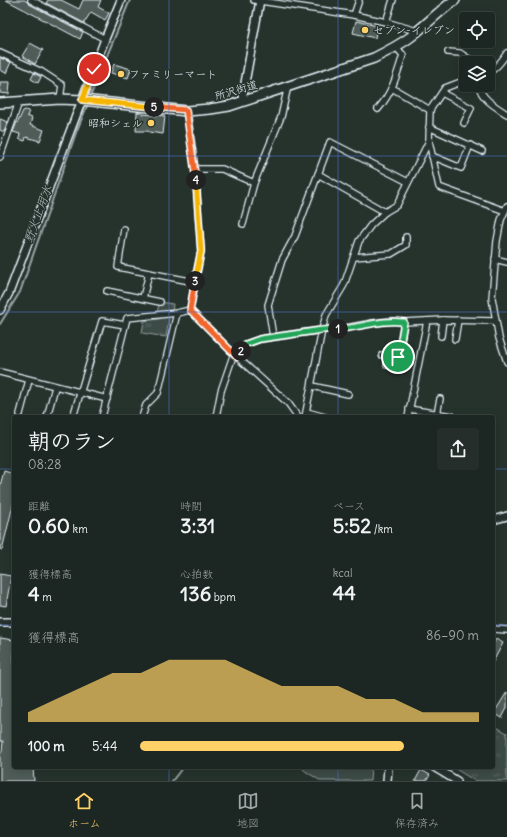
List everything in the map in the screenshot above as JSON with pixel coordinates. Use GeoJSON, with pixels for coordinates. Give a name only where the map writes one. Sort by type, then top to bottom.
{"type":"FeatureCollection","features":[{"type":"Feature","properties":{"kind":"main road","name":"所沢街道"},"geometry":{"type":"LineString","coordinates":[[0,103],[60,99],[186,110],[210,109],[244,101],[374,58],[396,47],[455,0]]}},
{"type":"Feature","properties":{"kind":"street"},"geometry":{"type":"LineString","coordinates":[[31,0],[105,39]]}},
{"type":"Feature","properties":{"kind":"street"},"geometry":{"type":"LineString","coordinates":[[0,310],[10,293],[121,0]]}},
{"type":"Feature","properties":{"kind":"street"},"geometry":{"type":"LineString","coordinates":[[244,101],[242,94],[258,0],[354,15],[386,22],[416,31]]}},
{"type":"Feature","properties":{"kind":"street"},"geometry":{"type":"LineString","coordinates":[[354,15],[359,0]]}},
{"type":"Feature","properties":{"kind":"street"},"geometry":{"type":"LineString","coordinates":[[386,22],[393,0]]}},
{"type":"Feature","properties":{"kind":"street"},"geometry":{"type":"LineString","coordinates":[[378,109],[392,88],[403,55],[396,47]]}},
{"type":"Feature","properties":{"kind":"street"},"geometry":{"type":"LineString","coordinates":[[448,52],[460,53],[464,56]]}},
{"type":"Feature","properties":{"kind":"street"},"geometry":{"type":"LineString","coordinates":[[0,53],[42,72],[62,85],[60,99]]}},
{"type":"Feature","properties":{"kind":"street"},"geometry":{"type":"LineString","coordinates":[[495,67],[500,64],[507,53]]}},
{"type":"Feature","properties":{"kind":"street"},"geometry":{"type":"LineString","coordinates":[[459,83],[445,88],[430,110],[429,141],[438,187],[506,208],[496,241],[492,298],[495,320],[507,362]]}},
{"type":"Feature","properties":{"kind":"street"},"geometry":{"type":"LineString","coordinates":[[244,224],[254,183],[281,117],[288,86]]}},
{"type":"Feature","properties":{"kind":"street"},"geometry":{"type":"LineString","coordinates":[[392,88],[430,110]]}},
{"type":"Feature","properties":{"kind":"street"},"geometry":{"type":"LineString","coordinates":[[482,92],[493,105],[507,114]]}},
{"type":"Feature","properties":{"kind":"street"},"geometry":{"type":"LineString","coordinates":[[442,93],[471,108],[464,123]]}},
{"type":"Feature","properties":{"kind":"street"},"geometry":{"type":"LineString","coordinates":[[0,157],[19,102]]}},
{"type":"Feature","properties":{"kind":"street"},"geometry":{"type":"LineString","coordinates":[[186,110],[195,169],[201,251],[190,310]]}},
{"type":"Feature","properties":{"kind":"street"},"geometry":{"type":"LineString","coordinates":[[429,128],[482,151]]}},
{"type":"Feature","properties":{"kind":"street"},"geometry":{"type":"LineString","coordinates":[[306,414],[326,315],[344,285],[358,241],[371,225],[385,212],[397,205],[429,141]]}},
{"type":"Feature","properties":{"kind":"street"},"geometry":{"type":"LineString","coordinates":[[273,337],[268,304],[282,260],[295,236],[330,142],[408,182]]}},
{"type":"Feature","properties":{"kind":"street"},"geometry":{"type":"LineString","coordinates":[[432,156],[461,168],[470,145]]}},
{"type":"Feature","properties":{"kind":"street"},"geometry":{"type":"LineString","coordinates":[[195,169],[222,169],[254,183]]}},
{"type":"Feature","properties":{"kind":"street"},"geometry":{"type":"LineString","coordinates":[[318,174],[385,212]]}},
{"type":"Feature","properties":{"kind":"street"},"geometry":{"type":"LineString","coordinates":[[124,229],[118,267],[195,282]]}},
{"type":"Feature","properties":{"kind":"street"},"geometry":{"type":"LineString","coordinates":[[354,257],[392,254],[406,245],[406,237]]}},
{"type":"Feature","properties":{"kind":"street"},"geometry":{"type":"LineString","coordinates":[[495,260],[507,262]]}},
{"type":"Feature","properties":{"kind":"street"},"geometry":{"type":"LineString","coordinates":[[143,298],[149,273]]}},
{"type":"Feature","properties":{"kind":"street"},"geometry":{"type":"LineString","coordinates":[[107,291],[160,302]]}},
{"type":"Feature","properties":{"kind":"street"},"geometry":{"type":"LineString","coordinates":[[102,415],[127,318],[177,313],[190,310]]}},
{"type":"Feature","properties":{"kind":"street"},"geometry":{"type":"LineString","coordinates":[[190,310],[235,355],[288,404],[296,415]]}},
{"type":"Feature","properties":{"kind":"street"},"geometry":{"type":"LineString","coordinates":[[143,415],[146,404],[158,393],[177,313]]}},
{"type":"Feature","properties":{"kind":"street"},"geometry":{"type":"LineString","coordinates":[[74,415],[102,320],[125,325]]}},
{"type":"Feature","properties":{"kind":"street"},"geometry":{"type":"LineString","coordinates":[[441,336],[443,320]]}},
{"type":"Feature","properties":{"kind":"street"},"geometry":{"type":"LineString","coordinates":[[455,339],[458,320]]}},
{"type":"Feature","properties":{"kind":"street"},"geometry":{"type":"LineString","coordinates":[[216,415],[221,391],[235,355],[246,344],[260,339],[346,328],[373,322],[495,320]]}},
{"type":"Feature","properties":{"kind":"street"},"geometry":{"type":"LineString","coordinates":[[382,355],[398,357],[404,322]]}},
{"type":"Feature","properties":{"kind":"street"},"geometry":{"type":"LineString","coordinates":[[408,415],[427,322]]}},
{"type":"Feature","properties":{"kind":"street"},"geometry":{"type":"LineString","coordinates":[[387,365],[388,356]]}},
{"type":"Feature","properties":{"kind":"street"},"geometry":{"type":"LineString","coordinates":[[0,372],[106,399]]}},
{"type":"Feature","properties":{"kind":"street"},"geometry":{"type":"LineString","coordinates":[[20,414],[28,380]]}},
{"type":"Feature","properties":{"kind":"street"},"geometry":{"type":"LineString","coordinates":[[312,386],[348,394]]}},
{"type":"Feature","properties":{"kind":"street"},"geometry":{"type":"LineString","coordinates":[[48,415],[55,387]]}},
{"type":"Feature","properties":{"kind":"street"},"geometry":{"type":"LineString","coordinates":[[437,414],[440,398]]}},
{"type":"Feature","properties":{"kind":"street"},"geometry":{"type":"LineString","coordinates":[[409,409],[444,415]]}},
{"type":"Feature","properties":{"kind":"street"},"geometry":{"type":"LineString","coordinates":[[495,519],[507,516]]}},
{"type":"Feature","properties":{"kind":"street"},"geometry":{"type":"LineString","coordinates":[[0,622],[12,622]]}},
{"type":"Feature","properties":{"kind":"street"},"geometry":{"type":"LineString","coordinates":[[495,629],[507,630]]}},
{"type":"Feature","properties":{"kind":"street"},"geometry":{"type":"LineString","coordinates":[[387,781],[388,769]]}},
{"type":"Feature","properties":{"kind":"street"},"geometry":{"type":"LineString","coordinates":[[437,769],[457,781]]}},
{"type":"Feature","properties":{"kind":"green space"},"geometry":{"type":"Polygon","coordinates":[[[160,302],[173,304],[172,314],[156,315],[160,302]]]}},
{"type":"Feature","properties":{"kind":"green space"},"geometry":{"type":"Polygon","coordinates":[[[166,316],[169,319],[166,337],[142,333],[144,321],[159,319],[166,316]]]}},
{"type":"Feature","properties":{"kind":"green space"},"geometry":{"type":"Polygon","coordinates":[[[495,726],[507,733],[507,781],[475,781],[456,769],[495,769],[495,726]]]}},
{"type":"Feature","properties":{"kind":"green space"},"geometry":{"type":"Polygon","coordinates":[[[303,769],[371,769],[370,781],[321,781],[303,769]]]}},
{"type":"Feature","properties":{"kind":"building"},"geometry":{"type":"Polygon","coordinates":[[[6,0],[25,0],[29,4],[83,32],[80,39],[6,0]]]}},
{"type":"Feature","properties":{"kind":"building"},"geometry":{"type":"Polygon","coordinates":[[[48,0],[61,0],[79,9],[83,0],[101,0],[98,7],[109,13],[105,20],[91,12],[84,23],[46,3],[48,0]]]}},
{"type":"Feature","properties":{"kind":"building","name":"セブン-イレブン"},"geometry":{"type":"Polygon","coordinates":[[[356,21],[377,26],[375,38],[353,33],[356,21]]]}},
{"type":"Feature","properties":{"kind":"building"},"geometry":{"type":"Polygon","coordinates":[[[30,43],[43,50],[35,64],[22,56],[30,43]]]}},
{"type":"Feature","properties":{"kind":"building"},"geometry":{"type":"Polygon","coordinates":[[[0,58],[11,62],[6,73],[0,70],[0,58]]]}},
{"type":"Feature","properties":{"kind":"building"},"geometry":{"type":"Polygon","coordinates":[[[114,64],[131,69],[128,78],[111,73],[114,64]]]}},
{"type":"Feature","properties":{"kind":"building"},"geometry":{"type":"Polygon","coordinates":[[[34,73],[41,77],[38,83],[31,79],[34,73]]]}},
{"type":"Feature","properties":{"kind":"building"},"geometry":{"type":"Polygon","coordinates":[[[0,82],[10,82],[9,94],[0,93],[0,82]]]}},
{"type":"Feature","properties":{"kind":"building"},"geometry":{"type":"Polygon","coordinates":[[[23,111],[29,111],[27,116],[32,118],[30,125],[44,130],[40,141],[26,137],[25,141],[19,139],[20,134],[13,132],[23,111]]]}},
{"type":"Feature","properties":{"kind":"building"},"geometry":{"type":"Polygon","coordinates":[[[137,112],[143,112],[142,114],[165,116],[163,134],[148,131],[136,131],[137,112]]]}},
{"type":"Feature","properties":{"kind":"building"},"geometry":{"type":"Polygon","coordinates":[[[0,119],[8,122],[4,132],[0,130],[0,119]]]}},
{"type":"Feature","properties":{"kind":"building"},"geometry":{"type":"Polygon","coordinates":[[[4,471],[12,473],[12,509],[2,550],[0,549],[0,486],[4,471]]]}},
{"type":"Feature","properties":{"kind":"building"},"geometry":{"type":"Polygon","coordinates":[[[0,574],[11,576],[6,606],[0,605],[0,574]]]}},
{"type":"Feature","properties":{"kind":"building"},"geometry":{"type":"Polygon","coordinates":[[[0,638],[12,640],[12,769],[33,769],[34,781],[0,781],[0,752],[2,752],[3,741],[0,741],[0,638]]]}},
{"type":"Feature","properties":{"kind":"building"},"geometry":{"type":"Polygon","coordinates":[[[496,639],[503,643],[495,658],[496,639]]]}},
{"type":"Feature","properties":{"kind":"building"},"geometry":{"type":"Polygon","coordinates":[[[507,692],[507,708],[502,718],[495,714],[507,692]]]}},
{"type":"Feature","properties":{"kind":"building"},"geometry":{"type":"Polygon","coordinates":[[[421,770],[430,775],[426,781],[415,781],[421,770]]]}},
{"type":"Feature","properties":{"kind":"waterway","name":"野火止用水"},"geometry":{"type":"LineString","coordinates":[[90,97],[130,0]]}},
{"type":"Feature","properties":{"kind":"waterway","name":"野火止用水"},"geometry":{"type":"LineString","coordinates":[[0,324],[20,292],[77,130],[87,106]]}},
{"type":"Feature","properties":{"kind":"waterway"},"geometry":{"type":"LineString","coordinates":[[172,781],[181,769]]}},
{"type":"Feature","properties":{"kind":"place","name":"セブン-イレブン"},"geometry":{"type":"Point","coordinates":[365,30]}},
{"type":"Feature","properties":{"kind":"place","name":"ファミリーマート"},"geometry":{"type":"Point","coordinates":[121,74]}},
{"type":"Feature","properties":{"kind":"place","name":"昭和シェル"},"geometry":{"type":"Point","coordinates":[151,123]}},
{"type":"Feature","properties":{"kind":"route"},"geometry":{"type":"LineString","coordinates":[[94,69],[82,100],[186,110],[195,169],[201,251],[190,310],[237,357],[246,344],[260,339],[346,328],[373,322],[393,321],[404,322],[398,357]]}}]}
